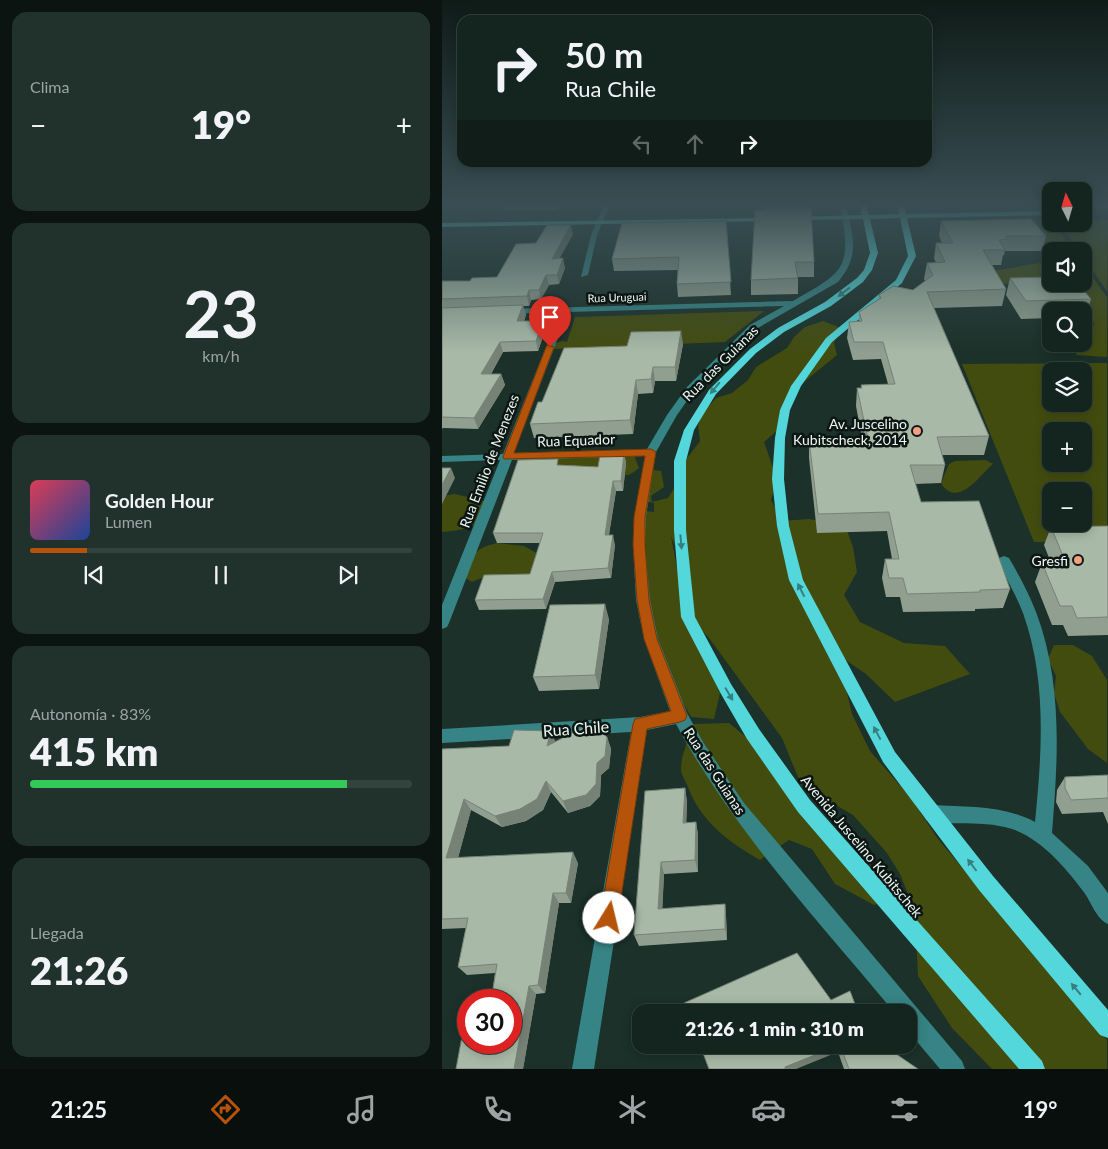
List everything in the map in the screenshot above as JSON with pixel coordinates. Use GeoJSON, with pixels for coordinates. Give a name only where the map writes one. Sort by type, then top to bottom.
{"type":"FeatureCollection","features":[{"type":"Feature","properties":{"kind":"main road","name":"Avenida Juscelino Kubitschek"},"geometry":{"type":"LineString","coordinates":[[874,253],[868,270],[860,280],[828,304],[781,330],[753,351],[712,392],[690,430],[680,461],[680,530],[688,617],[735,704],[804,806],[1034,1069]]}},
{"type":"Feature","properties":{"kind":"main road"},"geometry":{"type":"LineString","coordinates":[[911,253],[907,269],[899,281],[829,340],[796,386],[785,410],[778,479],[783,526],[796,580],[889,757],[986,883],[1108,1027]]}},
{"type":"Feature","properties":{"kind":"street"},"geometry":{"type":"LineString","coordinates":[[584,275],[591,253]]}},
{"type":"Feature","properties":{"kind":"street","name":"Rua das Guianas"},"geometry":{"type":"LineString","coordinates":[[849,253],[845,270],[835,280],[753,326],[690,389],[672,415],[651,452],[640,517],[639,545],[643,600],[651,639],[680,716],[697,747],[738,809],[900,1004]]}},
{"type":"Feature","properties":{"kind":"street","name":"Rua Uruguai"},"geometry":{"type":"LineString","coordinates":[[498,312],[793,303]]}},
{"type":"Feature","properties":{"kind":"street","name":"Rua Emilio de Menezes"},"geometry":{"type":"LineString","coordinates":[[442,624],[564,310]]}},
{"type":"Feature","properties":{"kind":"street","name":"Rua Equador"},"geometry":{"type":"LineString","coordinates":[[442,459],[651,452]]}},
{"type":"Feature","properties":{"kind":"street"},"geometry":{"type":"LineString","coordinates":[[1004,561],[1032,618],[1043,669],[1050,727],[1043,835]]}},
{"type":"Feature","properties":{"kind":"street","name":"Rua Chile"},"geometry":{"type":"LineString","coordinates":[[442,736],[640,724],[680,716]]}},
{"type":"Feature","properties":{"kind":"street"},"geometry":{"type":"LineString","coordinates":[[583,1069],[640,724]]}},
{"type":"Feature","properties":{"kind":"street"},"geometry":{"type":"LineString","coordinates":[[932,814],[1013,820],[1043,835],[1073,862],[1108,914]]}},
{"type":"Feature","properties":{"kind":"street","name":"Rua das Guianas"},"geometry":{"type":"LineString","coordinates":[[917,1024],[954,1069]]}},
{"type":"Feature","properties":{"kind":"green space"},"geometry":{"type":"Polygon","coordinates":[[[1092,253],[1108,253],[1107,291],[1092,270],[1092,253]]]}},
{"type":"Feature","properties":{"kind":"green space"},"geometry":{"type":"Polygon","coordinates":[[[1042,263],[1042,287],[1036,284],[977,283],[981,273],[1042,263]]]}},
{"type":"Feature","properties":{"kind":"green space"},"geometry":{"type":"Polygon","coordinates":[[[1092,276],[1107,297],[1107,357],[1076,355],[1077,352],[1092,352],[1094,323],[1092,320],[1092,302],[1078,302],[1055,292],[1092,292],[1092,276]]]}},
{"type":"Feature","properties":{"kind":"green space"},"geometry":{"type":"Polygon","coordinates":[[[764,311],[725,342],[553,349],[553,344],[562,341],[567,342],[575,317],[764,311]]]}},
{"type":"Feature","properties":{"kind":"green space"},"geometry":{"type":"Polygon","coordinates":[[[823,321],[841,328],[834,343],[837,355],[799,386],[779,429],[764,442],[777,479],[771,500],[782,521],[809,519],[845,525],[853,547],[857,572],[844,595],[860,622],[904,643],[945,646],[970,674],[895,702],[866,674],[834,652],[844,680],[852,714],[870,751],[910,797],[938,839],[1107,1040],[1107,1069],[992,1069],[952,1028],[918,976],[916,932],[912,904],[900,874],[887,853],[853,815],[813,792],[798,777],[782,738],[709,638],[689,617],[678,553],[671,536],[686,617],[720,693],[714,719],[691,717],[674,687],[651,617],[643,519],[646,511],[654,512],[654,503],[645,501],[650,472],[654,470],[661,471],[664,487],[651,496],[652,502],[668,498],[680,479],[685,461],[700,441],[698,426],[702,413],[716,398],[732,393],[748,380],[756,367],[787,348],[794,337],[805,327],[823,321]]]}},
{"type":"Feature","properties":{"kind":"green space"},"geometry":{"type":"Polygon","coordinates":[[[1042,363],[1042,412],[1092,412],[1092,363],[1107,363],[1107,541],[1034,542],[962,364],[1042,363]]]}},
{"type":"Feature","properties":{"kind":"green space"},"geometry":{"type":"Polygon","coordinates":[[[634,455],[639,468],[627,475],[595,469],[542,465],[552,458],[634,455]]]}},
{"type":"Feature","properties":{"kind":"green space"},"geometry":{"type":"Polygon","coordinates":[[[986,460],[993,464],[975,482],[961,491],[954,493],[947,490],[941,483],[949,464],[955,461],[986,460]]]}},
{"type":"Feature","properties":{"kind":"green space"},"geometry":{"type":"Polygon","coordinates":[[[455,494],[488,502],[481,517],[471,526],[442,532],[442,496],[455,494]]]}},
{"type":"Feature","properties":{"kind":"green space"},"geometry":{"type":"Polygon","coordinates":[[[497,543],[524,546],[540,555],[531,576],[490,581],[481,578],[472,582],[465,578],[475,554],[489,545],[497,543]]]}},
{"type":"Feature","properties":{"kind":"green space"},"geometry":{"type":"Polygon","coordinates":[[[1054,645],[1073,645],[1092,656],[1107,680],[1107,763],[1088,749],[1060,712],[1054,693],[1056,676],[1048,659],[1054,645]]]}},
{"type":"Feature","properties":{"kind":"green space"},"geometry":{"type":"Polygon","coordinates":[[[729,723],[746,737],[802,811],[901,892],[889,901],[874,905],[835,884],[812,849],[789,840],[760,860],[717,830],[700,811],[682,774],[681,764],[693,724],[729,723]]]}},
{"type":"Feature","properties":{"kind":"building"},"geometry":{"type":"Polygon","coordinates":[[[511,253],[555,253],[552,259],[563,258],[557,275],[546,275],[539,290],[529,290],[527,296],[442,299],[442,281],[470,281],[472,278],[497,277],[511,253]]]}},
{"type":"Feature","properties":{"kind":"building"},"geometry":{"type":"Polygon","coordinates":[[[614,253],[729,253],[731,282],[677,284],[679,257],[612,259],[614,253]]]}},
{"type":"Feature","properties":{"kind":"building"},"geometry":{"type":"Polygon","coordinates":[[[753,253],[813,253],[814,262],[795,262],[798,278],[751,280],[753,253]]]}},
{"type":"Feature","properties":{"kind":"building"},"geometry":{"type":"Polygon","coordinates":[[[941,253],[985,253],[1006,289],[927,292],[989,436],[937,437],[945,465],[910,465],[921,502],[979,501],[1010,589],[980,590],[980,592],[907,594],[903,578],[889,578],[885,559],[899,559],[889,512],[818,514],[809,440],[868,439],[857,388],[862,388],[861,385],[895,384],[883,342],[854,342],[849,322],[862,321],[859,312],[881,298],[879,295],[893,286],[913,290],[933,275],[927,263],[945,262],[941,253]]]}},
{"type":"Feature","properties":{"kind":"building"},"geometry":{"type":"Polygon","coordinates":[[[1042,277],[1042,292],[1085,292],[1091,299],[1026,301],[1010,278],[1042,277]]]}},
{"type":"Feature","properties":{"kind":"building"},"geometry":{"type":"Polygon","coordinates":[[[523,305],[517,321],[543,321],[536,341],[500,342],[481,374],[501,374],[474,418],[442,417],[442,308],[523,305]]]}},
{"type":"Feature","properties":{"kind":"building"},"geometry":{"type":"Polygon","coordinates":[[[681,331],[675,367],[653,367],[651,379],[636,380],[630,420],[530,424],[538,402],[542,402],[564,348],[627,346],[631,332],[681,331]]]}},
{"type":"Feature","properties":{"kind":"building"},"geometry":{"type":"Polygon","coordinates":[[[624,453],[621,481],[613,481],[605,535],[613,535],[608,568],[552,572],[543,599],[475,600],[484,575],[530,574],[543,533],[493,533],[518,460],[558,459],[557,465],[598,467],[600,455],[624,453]]]}},
{"type":"Feature","properties":{"kind":"building"},"geometry":{"type":"Polygon","coordinates":[[[442,468],[451,468],[442,485],[442,468]]]}},
{"type":"Feature","properties":{"kind":"building"},"geometry":{"type":"Polygon","coordinates":[[[1092,526],[1108,526],[1108,617],[1077,618],[1072,606],[1060,606],[1042,563],[1066,563],[1053,532],[1092,532],[1092,526]]]}},
{"type":"Feature","properties":{"kind":"building"},"geometry":{"type":"Polygon","coordinates":[[[605,604],[595,675],[533,677],[550,605],[605,604]]]}},
{"type":"Feature","properties":{"kind":"building"},"geometry":{"type":"Polygon","coordinates":[[[584,727],[598,730],[607,737],[605,756],[597,763],[596,784],[586,795],[563,801],[546,781],[537,799],[520,809],[495,816],[464,799],[446,858],[573,852],[566,893],[553,893],[538,985],[529,986],[522,1025],[522,989],[493,989],[497,964],[458,967],[468,918],[442,919],[442,749],[509,746],[514,730],[551,731],[547,746],[584,727]]]}},
{"type":"Feature","properties":{"kind":"building"},"geometry":{"type":"Polygon","coordinates":[[[1108,775],[1108,798],[1071,800],[1065,788],[1065,777],[1108,775]]]}},
{"type":"Feature","properties":{"kind":"building"},"geometry":{"type":"Polygon","coordinates":[[[685,788],[683,823],[696,822],[695,860],[661,862],[658,909],[725,904],[725,929],[634,935],[645,791],[685,788]]]}},
{"type":"Feature","properties":{"kind":"building"},"geometry":{"type":"Polygon","coordinates":[[[797,953],[831,1000],[850,991],[855,1004],[684,1004],[797,953]]]}},
{"type":"Feature","properties":{"kind":"building"},"geometry":{"type":"Polygon","coordinates":[[[459,1054],[517,1054],[514,1069],[456,1069],[459,1054]]]}},
{"type":"Feature","properties":{"kind":"building"},"geometry":{"type":"Polygon","coordinates":[[[703,1054],[818,1054],[785,1067],[785,1069],[709,1069],[703,1054]]]}},
{"type":"Feature","properties":{"kind":"building"},"geometry":{"type":"Polygon","coordinates":[[[843,1054],[896,1054],[918,1069],[849,1069],[843,1054]]]}},
{"type":"Feature","properties":{"kind":"place","name":"Av. Juscelino Kubitscheck, 2014"},"geometry":{"type":"Point","coordinates":[917,431]}},
{"type":"Feature","properties":{"kind":"place","name":"Gresfi"},"geometry":{"type":"Point","coordinates":[1078,560]}},
{"type":"Feature","properties":{"kind":"route"},"geometry":{"type":"LineString","coordinates":[[550,347],[508,457],[651,452],[640,517],[639,545],[643,600],[651,639],[680,716],[640,724],[609,918]]}}]}
